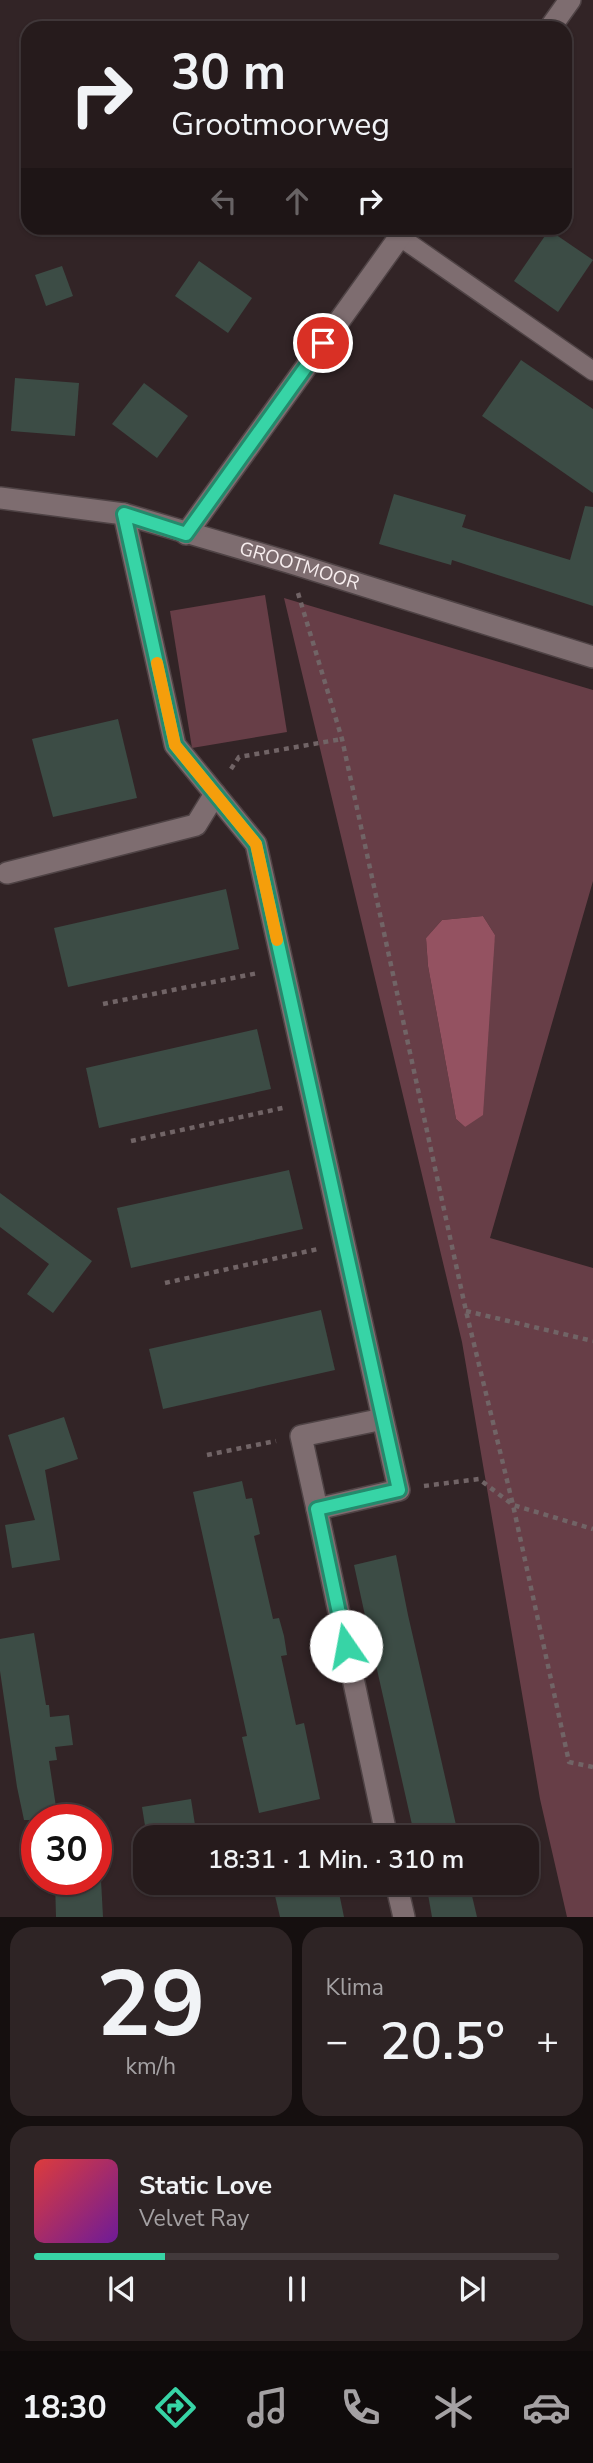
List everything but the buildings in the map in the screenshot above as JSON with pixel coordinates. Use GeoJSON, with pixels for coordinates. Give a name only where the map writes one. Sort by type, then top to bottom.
{"type":"FeatureCollection","features":[{"type":"Feature","properties":{"kind":"street"},"geometry":{"type":"LineString","coordinates":[[555,21],[570,0]]}},
{"type":"Feature","properties":{"kind":"street"},"geometry":{"type":"LineString","coordinates":[[186,534],[401,235]]}},
{"type":"Feature","properties":{"kind":"street","name":"GROOTMOOR"},"geometry":{"type":"LineString","coordinates":[[0,498],[124,514],[289,562],[593,657]]}},
{"type":"Feature","properties":{"kind":"street"},"geometry":{"type":"LineString","coordinates":[[124,514],[175,745],[256,844],[399,1490],[317,1509]]}},
{"type":"Feature","properties":{"kind":"street"},"geometry":{"type":"LineString","coordinates":[[7,873],[196,825],[215,794]]}},
{"type":"Feature","properties":{"kind":"street"},"geometry":{"type":"LineString","coordinates":[[383,1419],[301,1436],[384,1825]]}},
{"type":"Feature","properties":{"kind":"street"},"geometry":{"type":"LineString","coordinates":[[399,1895],[404,1917]]}},
{"type":"Feature","properties":{"kind":"lane"},"geometry":{"type":"LineString","coordinates":[[407,235],[536,333],[593,371]]}},
{"type":"Feature","properties":{"kind":"path"},"geometry":{"type":"LineString","coordinates":[[289,562],[342,739],[466,1311],[513,1505],[569,1762],[593,1767]]}},
{"type":"Feature","properties":{"kind":"path"},"geometry":{"type":"LineString","coordinates":[[215,794],[239,757],[342,739]]}},
{"type":"Feature","properties":{"kind":"path"},"geometry":{"type":"LineString","coordinates":[[103,1004],[283,967]]}},
{"type":"Feature","properties":{"kind":"path"},"geometry":{"type":"LineString","coordinates":[[131,1141],[312,1101]]}},
{"type":"Feature","properties":{"kind":"path"},"geometry":{"type":"LineString","coordinates":[[164,1283],[343,1244]]}},
{"type":"Feature","properties":{"kind":"path"},"geometry":{"type":"LineString","coordinates":[[466,1311],[593,1341]]}},
{"type":"Feature","properties":{"kind":"path"},"geometry":{"type":"LineString","coordinates":[[207,1455],[301,1436]]}},
{"type":"Feature","properties":{"kind":"path"},"geometry":{"type":"LineString","coordinates":[[399,1490],[479,1479],[513,1505],[593,1529]]}},
{"type":"Feature","properties":{"kind":"shaded area"},"geometry":{"type":"Polygon","coordinates":[[[265,595],[287,732],[192,748],[170,611],[265,595]]]}},
{"type":"Feature","properties":{"kind":"shaded area"},"geometry":{"type":"Polygon","coordinates":[[[284,598],[593,690],[593,881],[490,1238],[593,1268],[593,1917],[567,1917],[540,1799],[462,1342],[284,598]],[[483,916],[442,920],[426,938],[428,966],[456,1119],[465,1127],[495,935],[483,916]]]}},
{"type":"Feature","properties":{"kind":"shaded area"},"geometry":{"type":"Polygon","coordinates":[[[483,916],[495,935],[483,1115],[465,1127],[456,1119],[428,966],[426,938],[442,920],[483,916]]]}},
{"type":"Feature","properties":{"kind":"slow traffic"},"geometry":{"type":"LineString","coordinates":[[157,663],[175,745],[256,844],[277,940]]}},
{"type":"Feature","properties":{"kind":"route"},"geometry":{"type":"LineString","coordinates":[[323,343],[186,534],[124,514],[175,745],[256,844],[399,1490],[317,1509],[346,1646]]}}]}
